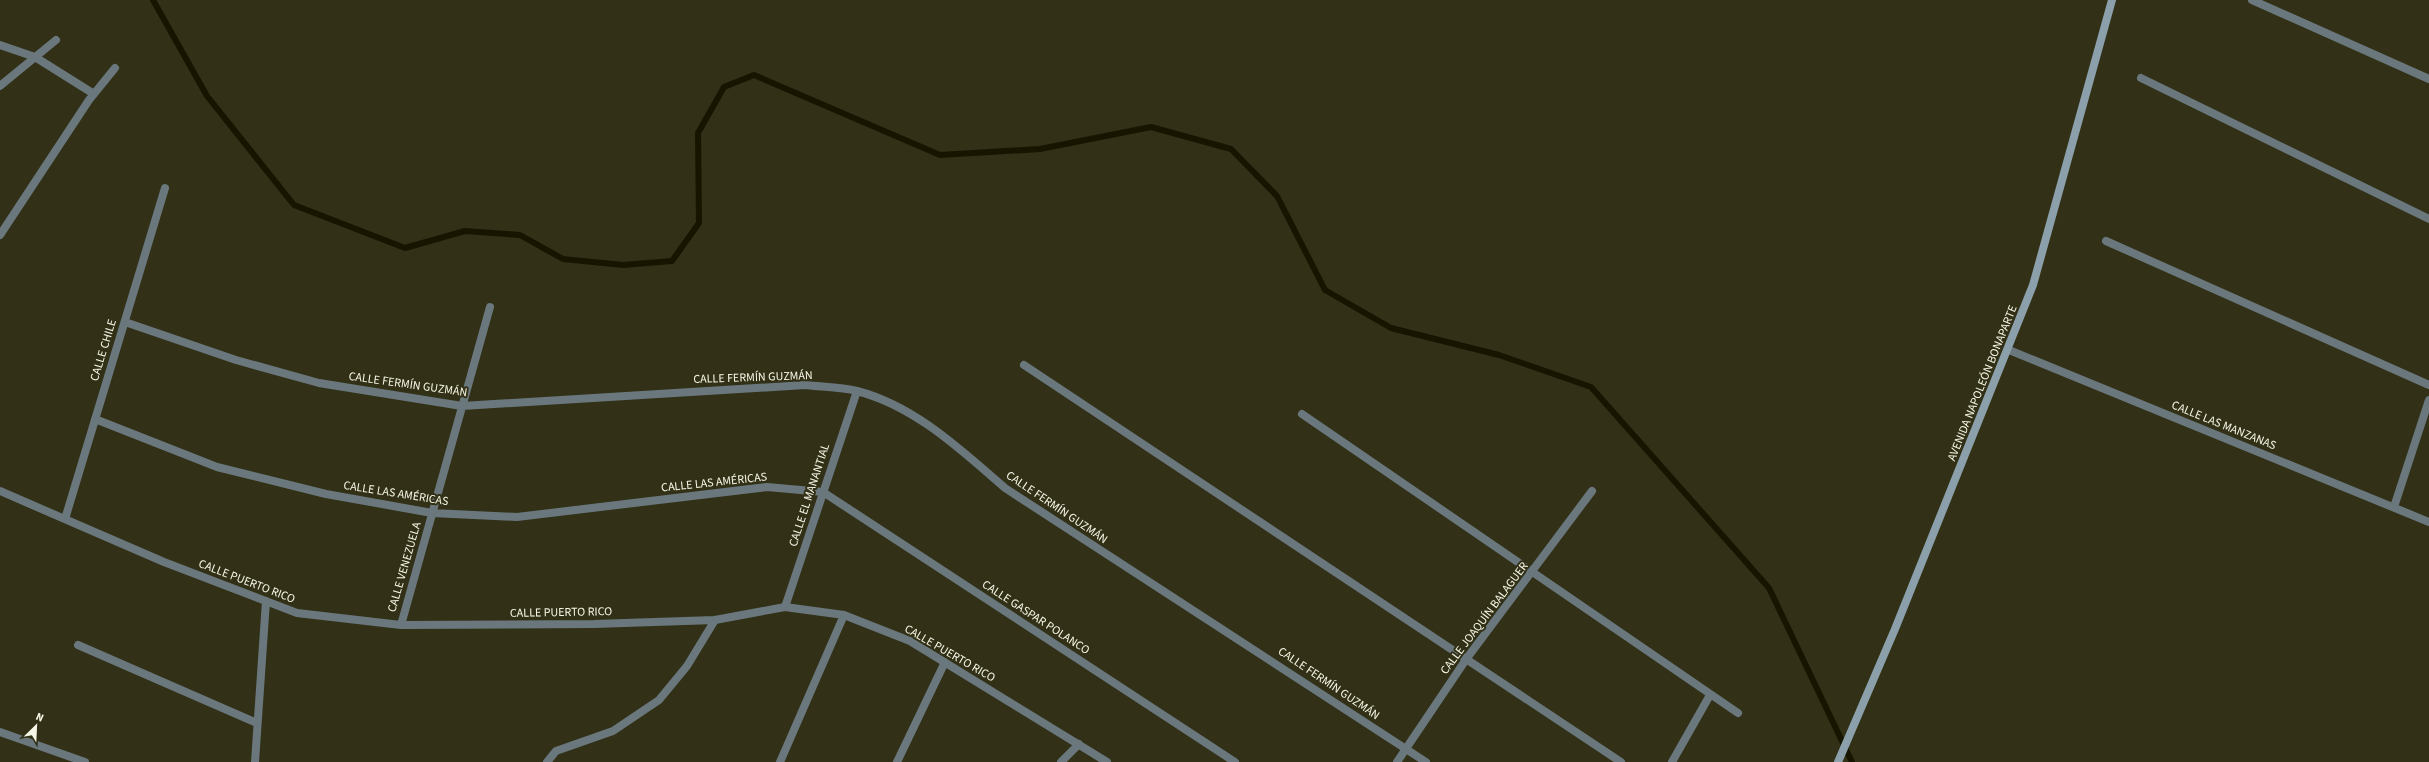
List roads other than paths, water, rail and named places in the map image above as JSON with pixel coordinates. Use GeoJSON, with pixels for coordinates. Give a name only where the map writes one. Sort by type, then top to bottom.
{"type":"FeatureCollection","features":[{"type":"Feature","properties":{"kind":"main road","name":"AVENIDA NAPOLEÓN BONAPARTE"},"geometry":{"type":"LineString","coordinates":[[1838,762],[1895,629],[2034,285],[2112,0]]}},
{"type":"Feature","properties":{"kind":"street"},"geometry":{"type":"LineString","coordinates":[[2252,0],[2429,79]]}},
{"type":"Feature","properties":{"kind":"street"},"geometry":{"type":"LineString","coordinates":[[0,86],[56,40]]}},
{"type":"Feature","properties":{"kind":"street"},"geometry":{"type":"LineString","coordinates":[[0,45],[35,57],[94,94]]}},
{"type":"Feature","properties":{"kind":"street"},"geometry":{"type":"LineString","coordinates":[[0,235],[94,94],[115,68]]}},
{"type":"Feature","properties":{"kind":"street"},"geometry":{"type":"LineString","coordinates":[[2141,78],[2429,219]]}},
{"type":"Feature","properties":{"kind":"street","name":"CALLE CHILE"},"geometry":{"type":"LineString","coordinates":[[65,519],[165,188]]}},
{"type":"Feature","properties":{"kind":"street"},"geometry":{"type":"LineString","coordinates":[[2106,241],[2429,385]]}},
{"type":"Feature","properties":{"kind":"street","name":"CALLE VENEZUELA"},"geometry":{"type":"LineString","coordinates":[[400,625],[490,307]]}},
{"type":"Feature","properties":{"kind":"street","name":"CALLE FERMÍN GUZMÁN"},"geometry":{"type":"LineString","coordinates":[[125,322],[236,360],[319,384],[462,406],[805,385],[857,391],[897,406],[924,423],[954,444],[1005,488],[1426,762]]}},
{"type":"Feature","properties":{"kind":"street","name":"CALLE LAS MANZANAS"},"geometry":{"type":"LineString","coordinates":[[2009,350],[2429,522]]}},
{"type":"Feature","properties":{"kind":"street"},"geometry":{"type":"LineString","coordinates":[[1024,365],[1467,658],[1621,762]]}},
{"type":"Feature","properties":{"kind":"street","name":"CALLE EL MANANTIAL"},"geometry":{"type":"LineString","coordinates":[[785,607],[857,391]]}},
{"type":"Feature","properties":{"kind":"street"},"geometry":{"type":"LineString","coordinates":[[2394,507],[2429,400]]}},
{"type":"Feature","properties":{"kind":"street"},"geometry":{"type":"LineString","coordinates":[[1302,414],[1532,574],[1738,713]]}},
{"type":"Feature","properties":{"kind":"street","name":"CALLE LAS AMÉRICAS"},"geometry":{"type":"LineString","coordinates":[[95,419],[217,467],[326,494],[432,513],[517,517],[767,487],[823,492]]}},
{"type":"Feature","properties":{"kind":"street","name":"CALLE PUERTO RICO"},"geometry":{"type":"LineString","coordinates":[[0,491],[164,562],[297,613],[400,625],[594,624],[715,620],[785,607],[844,615],[910,640],[1107,762]]}},
{"type":"Feature","properties":{"kind":"street","name":"CALLE JOAQUÍN BALAGUER"},"geometry":{"type":"LineString","coordinates":[[1397,762],[1467,658],[1532,574],[1592,491]]}},
{"type":"Feature","properties":{"kind":"street","name":"CALLE GASPAR POLANCO"},"geometry":{"type":"LineString","coordinates":[[823,492],[1235,762]]}},
{"type":"Feature","properties":{"kind":"street"},"geometry":{"type":"LineString","coordinates":[[255,762],[266,601]]}},
{"type":"Feature","properties":{"kind":"street"},"geometry":{"type":"LineString","coordinates":[[780,762],[844,615]]}},
{"type":"Feature","properties":{"kind":"street"},"geometry":{"type":"LineString","coordinates":[[547,762],[556,751],[613,731],[659,700],[687,666],[715,620]]}},
{"type":"Feature","properties":{"kind":"street"},"geometry":{"type":"LineString","coordinates":[[78,645],[258,723]]}},
{"type":"Feature","properties":{"kind":"street"},"geometry":{"type":"LineString","coordinates":[[897,762],[944,662]]}},
{"type":"Feature","properties":{"kind":"street"},"geometry":{"type":"LineString","coordinates":[[1672,762],[1710,695]]}},
{"type":"Feature","properties":{"kind":"street"},"geometry":{"type":"LineString","coordinates":[[0,732],[85,762]]}},
{"type":"Feature","properties":{"kind":"street"},"geometry":{"type":"LineString","coordinates":[[1061,762],[1078,744]]}},
{"type":"Feature","properties":{"kind":"waterway"},"geometry":{"type":"LineString","coordinates":[[153,0],[207,96],[294,205],[405,248],[465,231],[520,235],[563,259],[623,265],[672,261],[699,223],[698,133],[724,87],[754,75],[940,155],[1040,149],[1151,127],[1231,149],[1277,196],[1325,290],[1391,328],[1499,355],[1591,387],[1769,588],[1852,762]]}}]}
